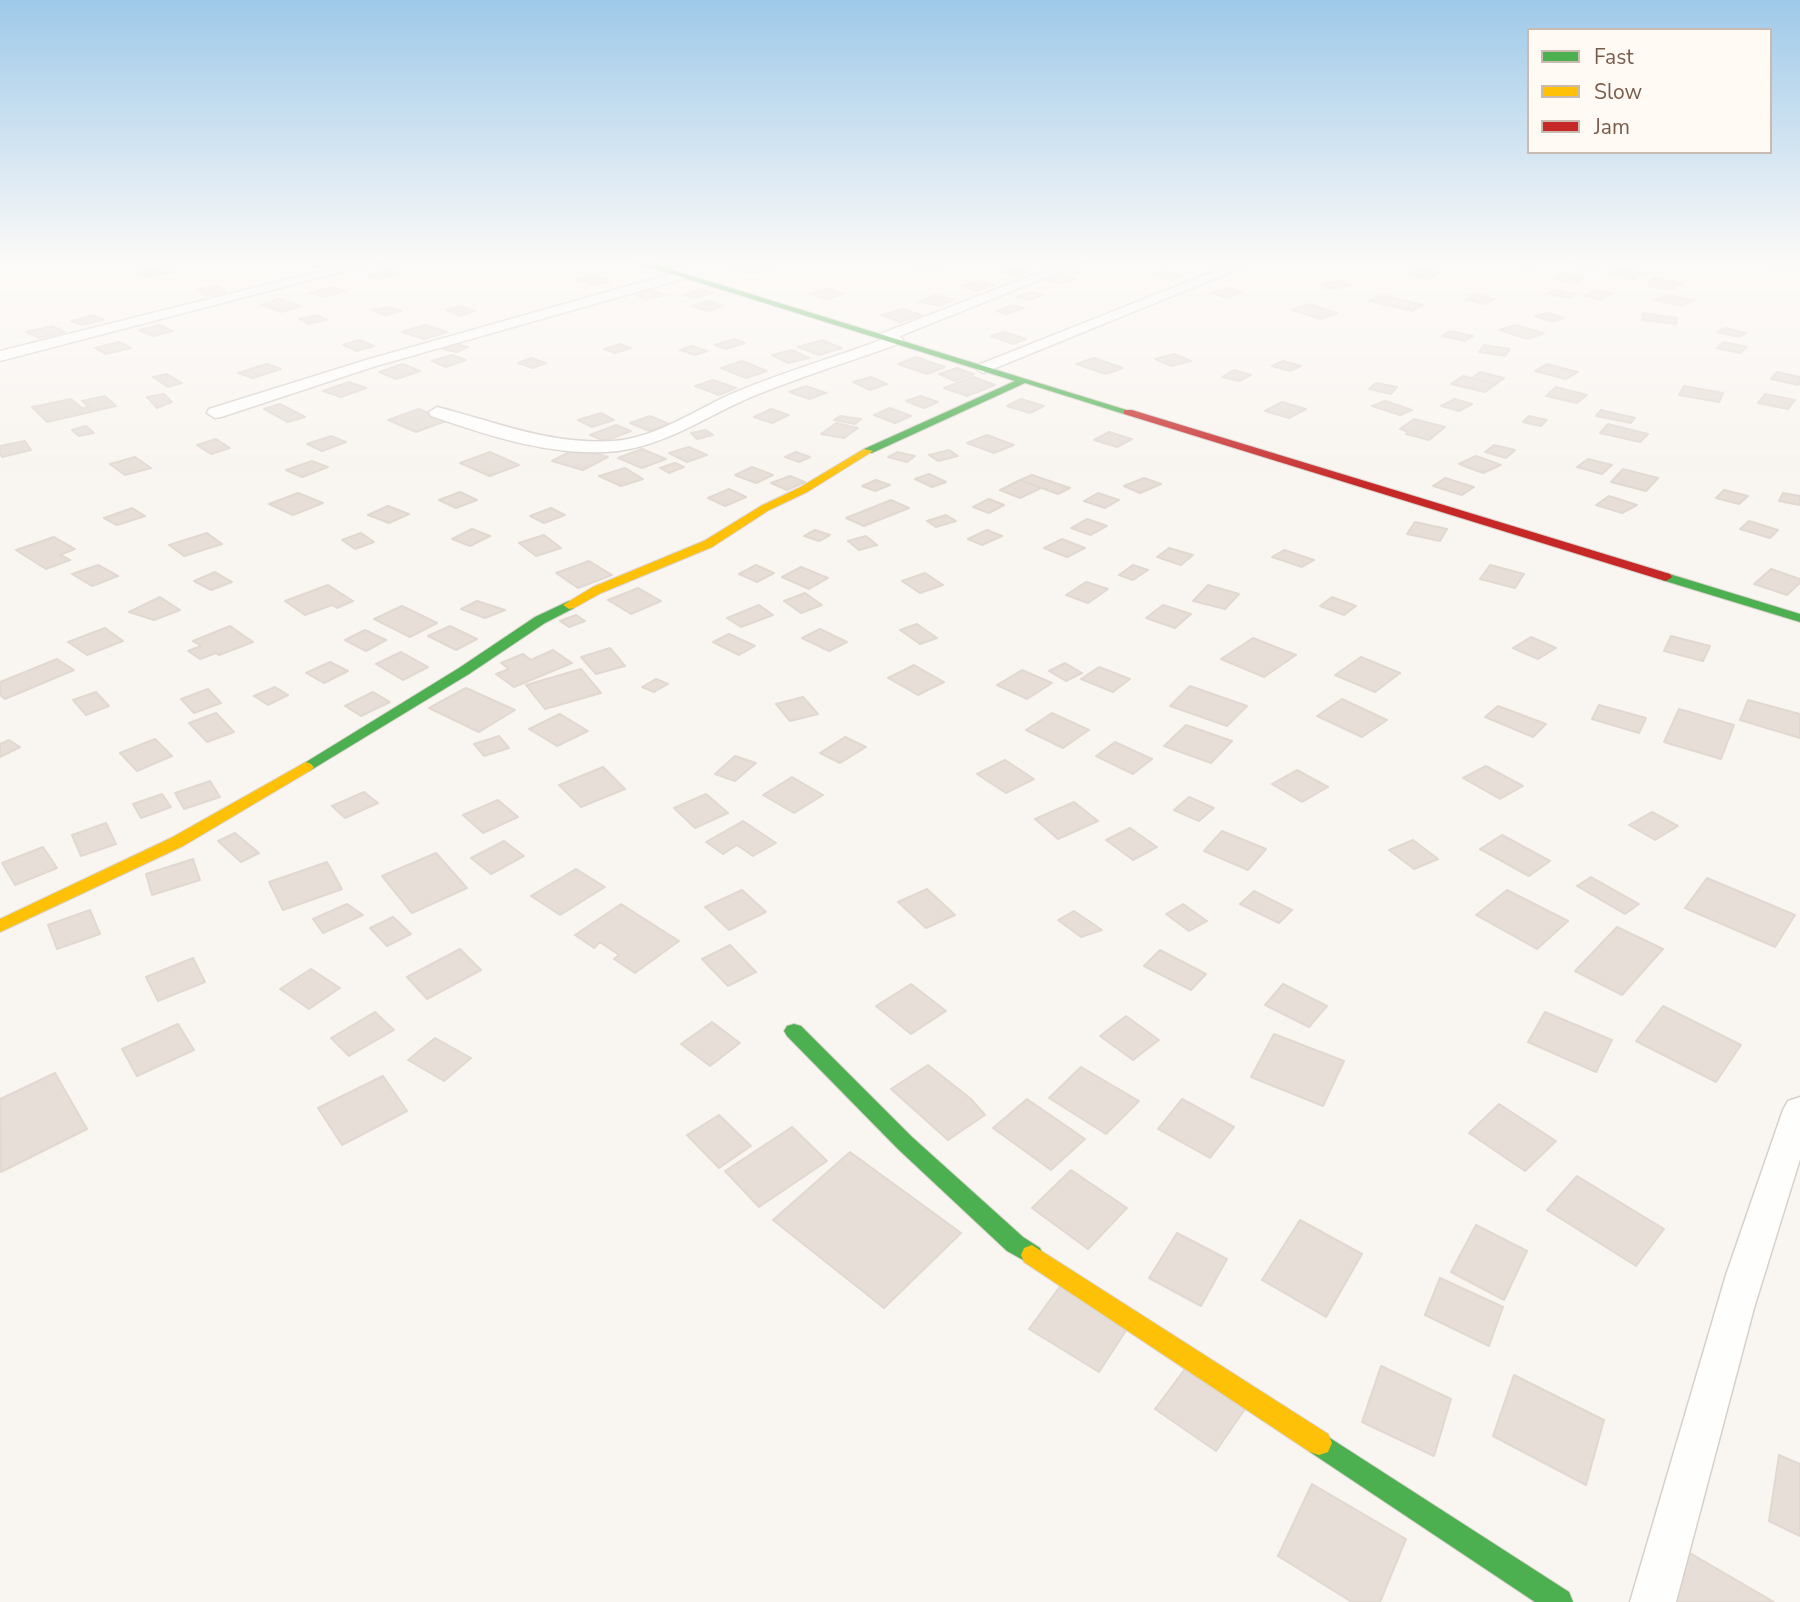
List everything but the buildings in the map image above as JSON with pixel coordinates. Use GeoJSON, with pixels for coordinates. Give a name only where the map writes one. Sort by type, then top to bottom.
{"type":"FeatureCollection","features":[{"type":"Feature","properties":{"kind":"street"},"geometry":{"type":"LineString","coordinates":[[0,356],[80,336]]}},
{"type":"Feature","properties":{"kind":"street"},"geometry":{"type":"LineString","coordinates":[[215,413],[467,336]]}},
{"type":"Feature","properties":{"kind":"street"},"geometry":{"type":"LineString","coordinates":[[879,336],[1800,618]]}},
{"type":"Feature","properties":{"kind":"street"},"geometry":{"type":"LineString","coordinates":[[437,412],[521,438],[601,445],[631,443],[665,432],[726,402],[898,336]]}},
{"type":"Feature","properties":{"kind":"street"},"geometry":{"type":"LineString","coordinates":[[983,368],[1064,336]]}},
{"type":"Feature","properties":{"kind":"street"},"geometry":{"type":"LineString","coordinates":[[0,926],[177,842],[284,782],[340,744],[574,602],[708,544],[765,508],[803,490],[883,442],[1022,381]]}},
{"type":"Feature","properties":{"kind":"street"},"geometry":{"type":"LineString","coordinates":[[793,1031],[905,1143],[1015,1244],[1136,1321],[1559,1602]]}},
{"type":"Feature","properties":{"kind":"street"},"geometry":{"type":"LineString","coordinates":[[1653,1602],[1685,1500],[1716,1374],[1766,1205],[1800,1110]]}},
{"type":"Feature","properties":{"kind":"traffic: fast"},"geometry":{"type":"LineString","coordinates":[[879,336],[1128,412]]}},
{"type":"Feature","properties":{"kind":"traffic: fast"},"geometry":{"type":"LineString","coordinates":[[868,451],[1022,381]]}},
{"type":"Feature","properties":{"kind":"traffic: fast"},"geometry":{"type":"LineString","coordinates":[[1666,577],[1800,618]]}},
{"type":"Feature","properties":{"kind":"traffic: fast"},"geometry":{"type":"LineString","coordinates":[[306,767],[464,671],[540,620],[569,605]]}},
{"type":"Feature","properties":{"kind":"traffic: fast"},"geometry":{"type":"LineString","coordinates":[[794,1031],[905,1143],[1015,1244],[1032,1255]]}},
{"type":"Feature","properties":{"kind":"traffic: fast"},"geometry":{"type":"LineString","coordinates":[[1319,1443],[1559,1602]]}},
{"type":"Feature","properties":{"kind":"traffic: slow"},"geometry":{"type":"LineString","coordinates":[[569,605],[597,590],[708,544],[765,508],[803,490],[868,451]]}},
{"type":"Feature","properties":{"kind":"traffic: slow"},"geometry":{"type":"LineString","coordinates":[[0,926],[177,842],[306,767]]}},
{"type":"Feature","properties":{"kind":"traffic: slow"},"geometry":{"type":"LineString","coordinates":[[1032,1255],[1319,1443]]}},
{"type":"Feature","properties":{"kind":"traffic: jam"},"geometry":{"type":"LineString","coordinates":[[1128,412],[1666,577]]}}]}
